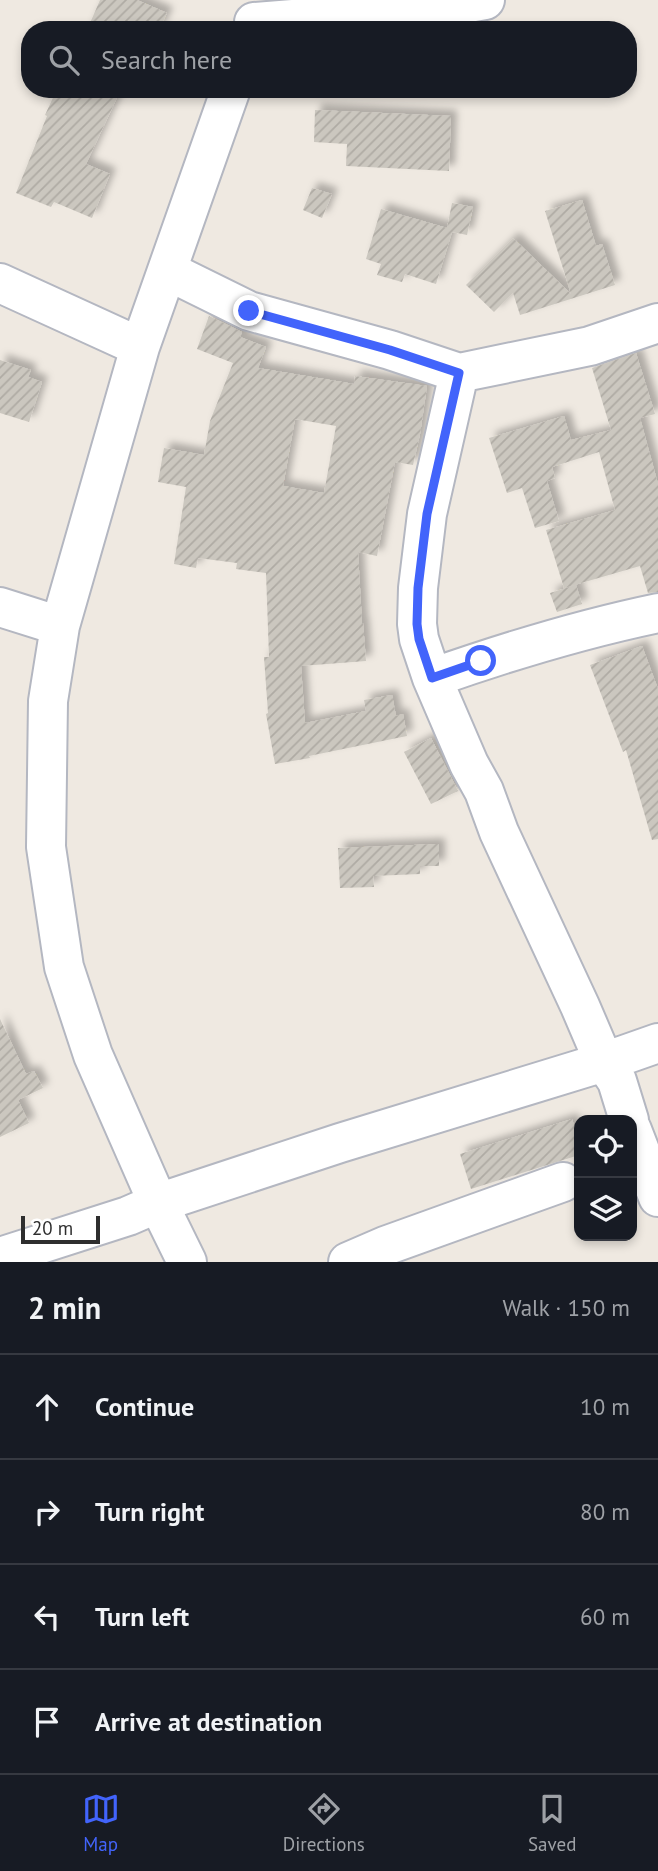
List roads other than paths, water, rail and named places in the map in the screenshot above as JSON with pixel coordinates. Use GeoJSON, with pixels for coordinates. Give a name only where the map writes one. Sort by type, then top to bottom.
{"type":"FeatureCollection","features":[{"type":"Feature","properties":{"kind":"street"},"geometry":{"type":"LineString","coordinates":[[257,17],[432,9],[485,0]]}},
{"type":"Feature","properties":{"kind":"street"},"geometry":{"type":"LineString","coordinates":[[187,1262],[93,1055],[64,967],[46,847],[48,701],[60,626],[140,346],[228,98]]}},
{"type":"Feature","properties":{"kind":"street"},"geometry":{"type":"LineString","coordinates":[[167,271],[249,311],[390,350],[459,373],[590,346],[658,323]]}},
{"type":"Feature","properties":{"kind":"street"},"geometry":{"type":"LineString","coordinates":[[0,283],[140,346]]}},
{"type":"Feature","properties":{"kind":"street"},"geometry":{"type":"LineString","coordinates":[[459,373],[427,514],[418,588],[419,639],[457,738],[484,792],[499,832],[604,1062],[617,1081],[627,1115]]}},
{"type":"Feature","properties":{"kind":"street"},"geometry":{"type":"LineString","coordinates":[[0,607],[60,626]]}},
{"type":"Feature","properties":{"kind":"street"},"geometry":{"type":"LineString","coordinates":[[432,678],[559,638],[658,613]]}},
{"type":"Feature","properties":{"kind":"street"},"geometry":{"type":"LineString","coordinates":[[0,1257],[353,1139],[658,1043]]}},
{"type":"Feature","properties":{"kind":"street"},"geometry":{"type":"LineString","coordinates":[[637,1143],[658,1197]]}},
{"type":"Feature","properties":{"kind":"street"},"geometry":{"type":"LineString","coordinates":[[348,1262],[385,1245],[563,1182]]}}]}
